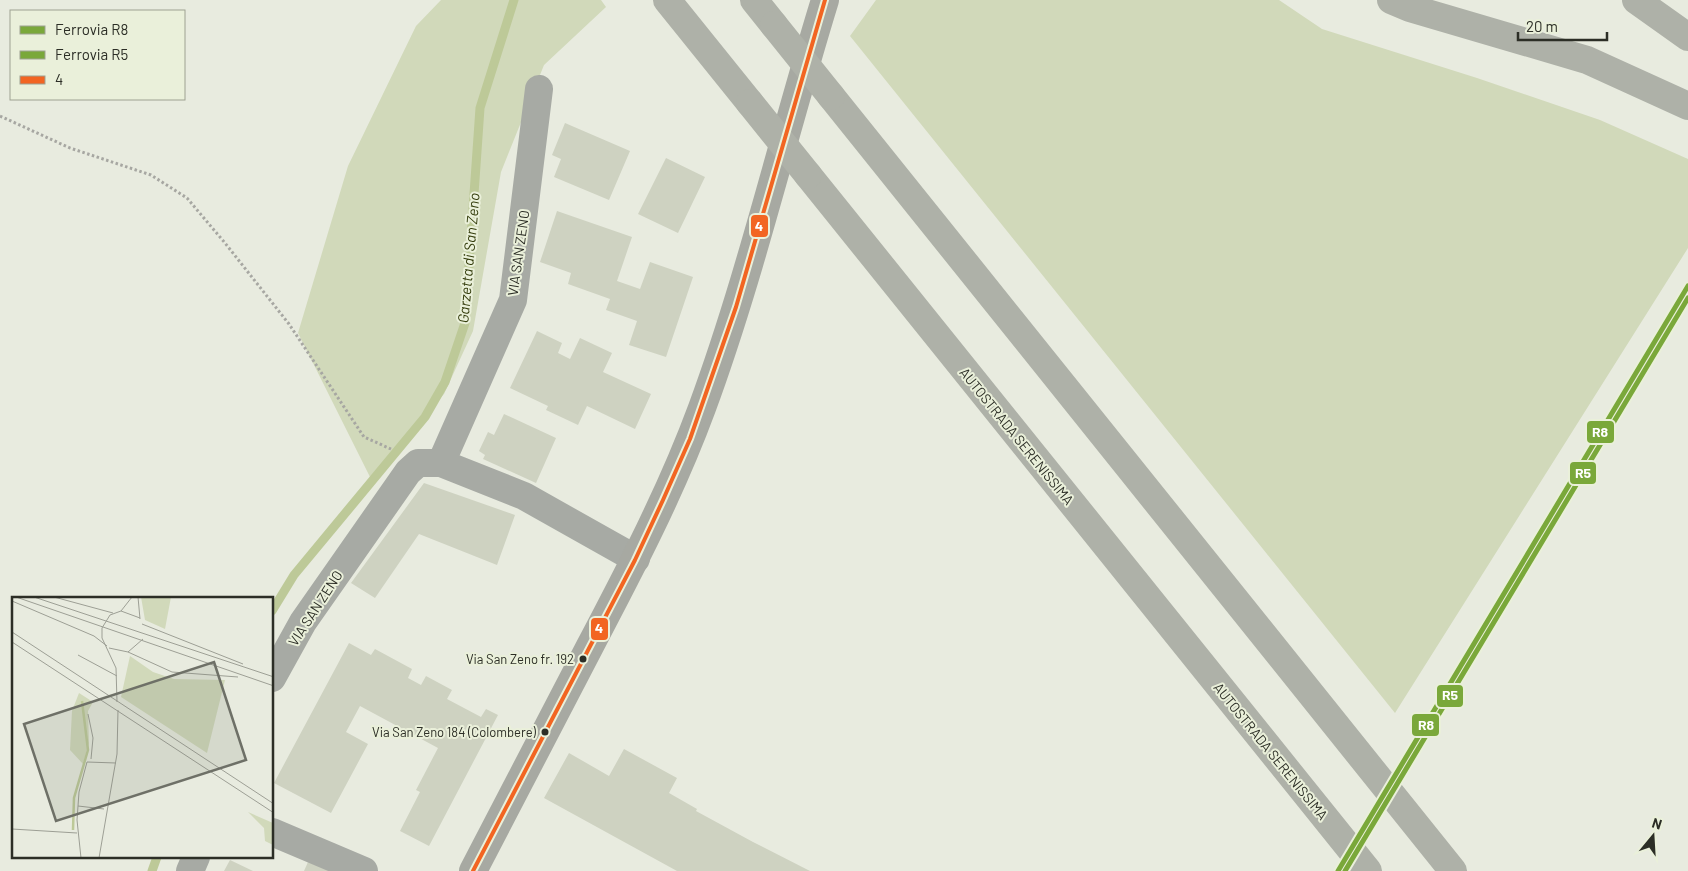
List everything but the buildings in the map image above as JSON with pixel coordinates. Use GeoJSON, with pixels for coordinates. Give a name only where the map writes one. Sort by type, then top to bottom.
{"type":"FeatureCollection","features":[{"type":"Feature","properties":{"kind":"highway","name":"AUTOSTRADA SERENISSIMA"},"geometry":{"type":"LineString","coordinates":[[667,0],[1368,871]]}},
{"type":"Feature","properties":{"kind":"highway"},"geometry":{"type":"LineString","coordinates":[[754,0],[1453,871]]}},
{"type":"Feature","properties":{"kind":"highway"},"geometry":{"type":"LineString","coordinates":[[1391,0],[1410,8],[1587,60],[1688,106]]}},
{"type":"Feature","properties":{"kind":"highway"},"geometry":{"type":"LineString","coordinates":[[1636,0],[1688,37]]}},
{"type":"Feature","properties":{"kind":"street"},"geometry":{"type":"LineString","coordinates":[[473,871],[636,559],[669,488],[701,409],[768,202],[825,0]]}},
{"type":"Feature","properties":{"kind":"street","name":"VIA SAN ZENO"},"geometry":{"type":"LineString","coordinates":[[274,674],[303,622],[408,472],[430,463],[513,300],[539,88]]}},
{"type":"Feature","properties":{"kind":"street"},"geometry":{"type":"LineString","coordinates":[[430,463],[524,496],[636,559]]}},
{"type":"Feature","properties":{"kind":"street"},"geometry":{"type":"LineString","coordinates":[[274,833],[364,871]]}},
{"type":"Feature","properties":{"kind":"street"},"geometry":{"type":"LineString","coordinates":[[190,871],[196,858]]}},
{"type":"Feature","properties":{"kind":"path"},"geometry":{"type":"LineString","coordinates":[[0,116],[70,148],[151,175],[187,198],[289,324],[364,436],[430,463]]}},
{"type":"Feature","properties":{"kind":"green space"},"geometry":{"type":"Polygon","coordinates":[[[441,0],[601,0],[606,7],[544,65],[501,172],[473,331],[444,394],[370,477],[298,333],[348,166],[416,26],[441,0]]]}},
{"type":"Feature","properties":{"kind":"green space"},"geometry":{"type":"Polygon","coordinates":[[[876,0],[1279,0],[1322,29],[1477,78],[1600,120],[1688,159],[1688,248],[1395,713],[850,36],[876,0]]]}},
{"type":"Feature","properties":{"kind":"waterway","name":"Garzetta di San Zeno"},"geometry":{"type":"LineString","coordinates":[[274,608],[294,575],[425,417],[445,382],[465,323],[480,108],[514,0]]}},
{"type":"Feature","properties":{"kind":"waterway","name":"Garzetta di San Zeno"},"geometry":{"type":"LineString","coordinates":[[152,871],[157,858]]}},
{"type":"Feature","properties":{"kind":"rail line","name":"R8"},"geometry":{"type":"LineString","coordinates":[[1338,871],[1688,286]]}},
{"type":"Feature","properties":{"kind":"rail line","name":"R5"},"geometry":{"type":"LineString","coordinates":[[1345,871],[1688,298]]}},
{"type":"Feature","properties":{"kind":"transit line","name":"4"},"geometry":{"type":"LineString","coordinates":[[473,871],[635,560],[690,439],[736,307],[825,0]]}},
{"type":"Feature","properties":{"kind":"place","name":"Via San Zeno fr. 192"},"geometry":{"type":"Point","coordinates":[583,659]}},
{"type":"Feature","properties":{"kind":"place","name":"Via San Zeno 184 (Colombere)"},"geometry":{"type":"Point","coordinates":[545,732]}}]}
